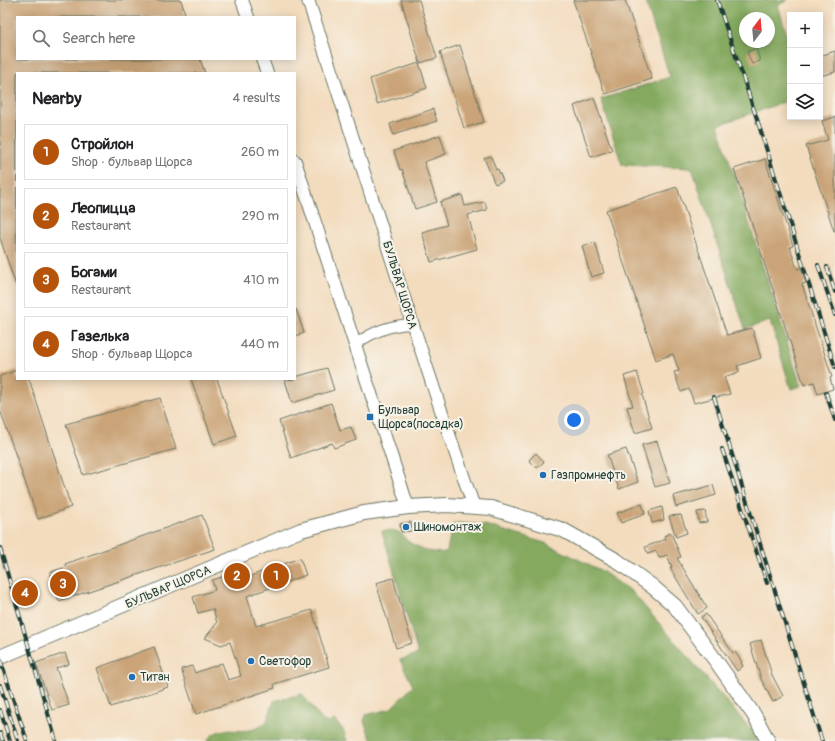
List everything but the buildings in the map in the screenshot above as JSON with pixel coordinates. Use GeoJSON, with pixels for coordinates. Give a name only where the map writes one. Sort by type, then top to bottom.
{"type":"FeatureCollection","features":[{"type":"Feature","properties":{"kind":"main road","name":"БУЛЬВАР ЩОРСА"},"geometry":{"type":"LineString","coordinates":[[0,657],[301,530],[364,513],[408,506],[447,505],[474,507]]}},
{"type":"Feature","properties":{"kind":"main road"},"geometry":{"type":"LineString","coordinates":[[474,507],[491,508],[563,530],[616,560],[653,587],[675,606],[692,628],[754,715],[768,741]]}},
{"type":"Feature","properties":{"kind":"street"},"geometry":{"type":"LineString","coordinates":[[242,0],[248,16]]}},
{"type":"Feature","properties":{"kind":"street","name":"БУЛЬВАР ЩОРСА"},"geometry":{"type":"LineString","coordinates":[[308,0],[395,265],[411,324],[474,507]]}},
{"type":"Feature","properties":{"kind":"street"},"geometry":{"type":"LineString","coordinates":[[262,60],[267,72]]}},
{"type":"Feature","properties":{"kind":"street"},"geometry":{"type":"LineString","coordinates":[[296,164],[408,506]]}},
{"type":"Feature","properties":{"kind":"street"},"geometry":{"type":"LineString","coordinates":[[356,344],[367,336],[397,325],[411,324]]}},
{"type":"Feature","properties":{"kind":"green space"},"geometry":{"type":"Polygon","coordinates":[[[645,0],[788,0],[778,5],[787,35],[787,101],[718,125],[801,386],[791,389],[770,321],[745,329],[692,168],[622,165],[601,99],[670,77],[645,0]]]}},
{"type":"Feature","properties":{"kind":"green space"},"geometry":{"type":"Polygon","coordinates":[[[458,523],[485,525],[545,543],[602,571],[632,592],[754,733],[758,741],[372,741],[364,722],[366,715],[390,709],[413,686],[400,660],[418,654],[382,531],[396,531],[417,547],[438,553],[447,551],[452,525],[458,523]]]}},
{"type":"Feature","properties":{"kind":"green space"},"geometry":{"type":"Polygon","coordinates":[[[302,694],[323,721],[329,723],[334,720],[343,729],[347,741],[207,741],[212,735],[219,731],[242,731],[259,727],[266,722],[269,717],[274,701],[302,694]]]}},
{"type":"Feature","properties":{"kind":"railway"},"geometry":{"type":"LineString","coordinates":[[717,0],[756,116],[835,367]]}},
{"type":"Feature","properties":{"kind":"railway"},"geometry":{"type":"LineString","coordinates":[[818,265],[835,315]]}},
{"type":"Feature","properties":{"kind":"railway"},"geometry":{"type":"LineString","coordinates":[[827,267],[835,292]]}},
{"type":"Feature","properties":{"kind":"railway"},"geometry":{"type":"LineString","coordinates":[[826,393],[835,420]]}},
{"type":"Feature","properties":{"kind":"railway"},"geometry":{"type":"LineString","coordinates":[[714,397],[822,741]]}},
{"type":"Feature","properties":{"kind":"railway"},"geometry":{"type":"LineString","coordinates":[[722,449],[767,583]]}},
{"type":"Feature","properties":{"kind":"railway"},"geometry":{"type":"LineString","coordinates":[[0,548],[56,741]]}},
{"type":"Feature","properties":{"kind":"railway"},"geometry":{"type":"LineString","coordinates":[[0,659],[27,741]]}},
{"type":"Feature","properties":{"kind":"railway"},"geometry":{"type":"LineString","coordinates":[[0,685],[18,741]]}},
{"type":"Feature","properties":{"kind":"railway"},"geometry":{"type":"LineString","coordinates":[[0,710],[10,741]]}},
{"type":"Feature","properties":{"kind":"railway"},"geometry":{"type":"LineString","coordinates":[[0,733],[3,741]]}},
{"type":"Feature","properties":{"kind":"place","name":"Бульвар Щорса(посадка)"},"geometry":{"type":"Point","coordinates":[370,417]}},
{"type":"Feature","properties":{"kind":"place","name":"Газпромнефть"},"geometry":{"type":"Point","coordinates":[543,475]}},
{"type":"Feature","properties":{"kind":"place","name":"Шиномонтаж"},"geometry":{"type":"Point","coordinates":[406,527]}},
{"type":"Feature","properties":{"kind":"place","name":"Леопицца"},"geometry":{"type":"Point","coordinates":[237,576]}},
{"type":"Feature","properties":{"kind":"place","name":"Стройлон"},"geometry":{"type":"Point","coordinates":[276,576]}},
{"type":"Feature","properties":{"kind":"place","name":"Богами"},"geometry":{"type":"Point","coordinates":[63,584]}},
{"type":"Feature","properties":{"kind":"place","name":"Газелька"},"geometry":{"type":"Point","coordinates":[25,593]}},
{"type":"Feature","properties":{"kind":"place","name":"Светофор"},"geometry":{"type":"Point","coordinates":[251,661]}},
{"type":"Feature","properties":{"kind":"place","name":"Титан"},"geometry":{"type":"Point","coordinates":[132,677]}}]}
